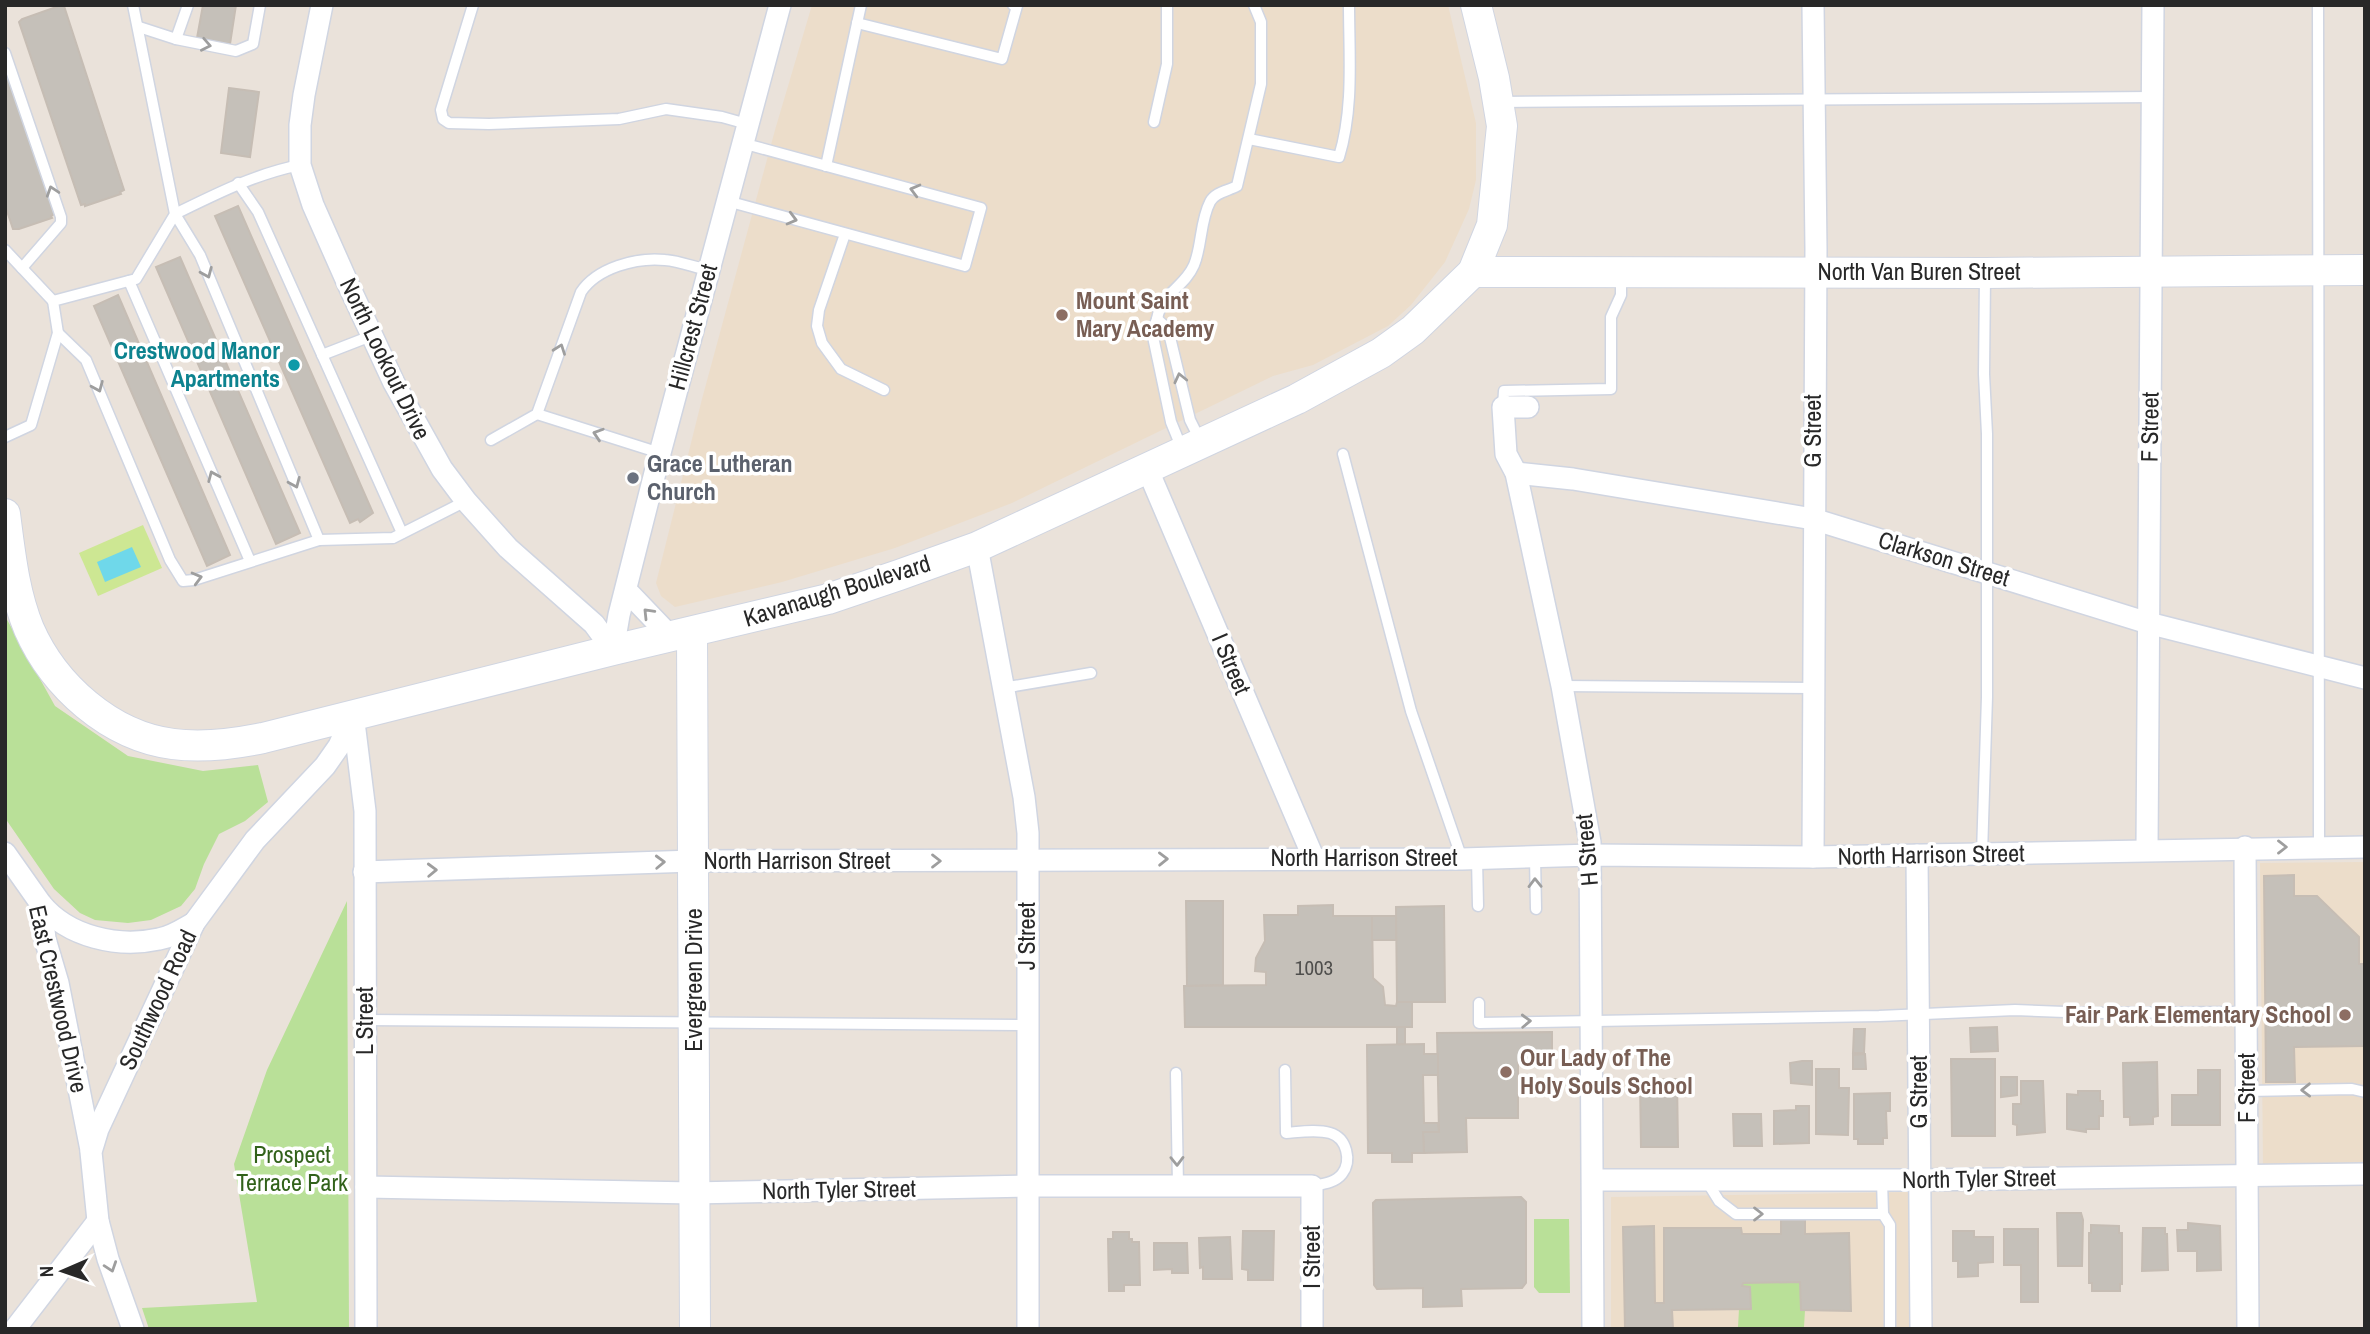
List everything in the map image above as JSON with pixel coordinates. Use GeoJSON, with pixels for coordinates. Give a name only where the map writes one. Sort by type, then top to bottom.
{"type":"FeatureCollection","features":[{"type":"Feature","properties":{"kind":"street","name":"North Lookout Drive"},"geometry":{"type":"LineString","coordinates":[[323,5],[300,125],[300,165],[313,205],[372,335],[416,425],[442,469],[466,501],[509,548],[594,624],[613,650]]}},
{"type":"Feature","properties":{"kind":"street","name":"Hillcrest Street"},"geometry":{"type":"LineString","coordinates":[[613,650],[660,453],[780,5]]}},
{"type":"Feature","properties":{"kind":"street","name":"Kavanaugh Boulevard"},"geometry":{"type":"LineString","coordinates":[[5,514],[16,584],[26,619],[38,647],[63,683],[77,698],[121,726],[157,741],[175,745],[235,744],[828,599],[977,547],[1297,399],[1381,354],[1413,330],[1473,272],[1492,225],[1502,126],[1499,102],[1476,5]]}},
{"type":"Feature","properties":{"kind":"street","name":"G Street"},"geometry":{"type":"LineString","coordinates":[[1813,857],[1814,5]]}},
{"type":"Feature","properties":{"kind":"street","name":"F Street"},"geometry":{"type":"LineString","coordinates":[[2147,849],[2152,5]]}},
{"type":"Feature","properties":{"kind":"street","name":"North Van Buren Street"},"geometry":{"type":"LineString","coordinates":[[1473,272],[1986,273],[2365,270]]}},
{"type":"Feature","properties":{"kind":"street"},"geometry":{"type":"LineString","coordinates":[[1503,407],[1528,407]]}},
{"type":"Feature","properties":{"kind":"street","name":"H Street"},"geometry":{"type":"LineString","coordinates":[[1503,407],[1506,454],[1517,473],[1562,686],[1592,855],[1593,1329]]}},
{"type":"Feature","properties":{"kind":"street","name":"I Street"},"geometry":{"type":"LineString","coordinates":[[1147,468],[1314,859]]}},
{"type":"Feature","properties":{"kind":"street","name":"Clarkson Street"},"geometry":{"type":"LineString","coordinates":[[1517,473],[1573,479],[1813,519],[2148,623],[2365,678]]}},
{"type":"Feature","properties":{"kind":"street","name":"J Street"},"geometry":{"type":"LineString","coordinates":[[977,547],[1024,797],[1028,833],[1028,1329]]}},
{"type":"Feature","properties":{"kind":"street"},"geometry":{"type":"LineString","coordinates":[[626,590],[681,634]]}},
{"type":"Feature","properties":{"kind":"street","name":"Evergreen Drive"},"geometry":{"type":"LineString","coordinates":[[681,634],[693,861],[695,1329]]}},
{"type":"Feature","properties":{"kind":"street","name":"L Street"},"geometry":{"type":"LineString","coordinates":[[353,714],[365,811],[366,1329]]}},
{"type":"Feature","properties":{"kind":"street","name":"Southwood Road"},"geometry":{"type":"LineString","coordinates":[[133,1329],[108,1259],[98,1220],[91,1152],[99,1129],[194,923],[256,840],[326,766],[339,746],[353,714]]}},
{"type":"Feature","properties":{"kind":"street","name":"F Street"},"geometry":{"type":"LineString","coordinates":[[2245,847],[2248,1329]]}},
{"type":"Feature","properties":{"kind":"street","name":"North Harrison Street"},"geometry":{"type":"LineString","coordinates":[[364,872],[693,861],[1469,859],[1592,855],[1813,857],[2245,847],[2365,847]]}},
{"type":"Feature","properties":{"kind":"street","name":"East Crestwood Drive"},"geometry":{"type":"LineString","coordinates":[[5,853],[41,904],[91,1152]]}},
{"type":"Feature","properties":{"kind":"street","name":"G Street"},"geometry":{"type":"LineString","coordinates":[[1917,855],[1921,1329]]}},
{"type":"Feature","properties":{"kind":"street"},"geometry":{"type":"LineString","coordinates":[[41,904],[65,927],[112,941],[160,939],[194,923]]}},
{"type":"Feature","properties":{"kind":"street","name":"North Tyler Street"},"geometry":{"type":"LineString","coordinates":[[1593,1180],[1920,1180],[2365,1174]]}},
{"type":"Feature","properties":{"kind":"street","name":"North Tyler Street"},"geometry":{"type":"LineString","coordinates":[[366,1187],[693,1193],[1028,1186],[1312,1186]]}},
{"type":"Feature","properties":{"kind":"street","name":"I Street"},"geometry":{"type":"LineString","coordinates":[[1312,1186],[1312,1329]]}},
{"type":"Feature","properties":{"kind":"street"},"geometry":{"type":"LineString","coordinates":[[15,1329],[98,1220]]}},
{"type":"Feature","properties":{"kind":"lane"},"geometry":{"type":"LineString","coordinates":[[133,5],[175,214],[200,255],[319,540]]}},
{"type":"Feature","properties":{"kind":"lane"},"geometry":{"type":"LineString","coordinates":[[176,39],[188,5]]}},
{"type":"Feature","properties":{"kind":"lane"},"geometry":{"type":"LineString","coordinates":[[139,27],[176,39],[236,51],[253,44],[260,5]]}},
{"type":"Feature","properties":{"kind":"lane"},"geometry":{"type":"LineString","coordinates":[[473,5],[441,110],[443,119],[449,123],[619,119],[666,109],[722,117],[745,134],[825,166],[981,208],[965,266],[726,201]]}},
{"type":"Feature","properties":{"kind":"lane"},"geometry":{"type":"LineString","coordinates":[[825,166],[861,5]]}},
{"type":"Feature","properties":{"kind":"lane"},"geometry":{"type":"LineString","coordinates":[[857,23],[1003,59],[1017,6],[1013,5]]}},
{"type":"Feature","properties":{"kind":"lane"},"geometry":{"type":"LineString","coordinates":[[1154,122],[1167,64],[1167,5]]}},
{"type":"Feature","properties":{"kind":"lane"},"geometry":{"type":"LineString","coordinates":[[1192,447],[1171,422],[1152,332],[1165,299],[1179,286],[1194,265],[1210,200],[1237,186],[1260,96],[1261,22],[1254,5]]}},
{"type":"Feature","properties":{"kind":"lane"},"geometry":{"type":"LineString","coordinates":[[1249,139],[1339,157],[1345,139],[1350,96],[1349,5]]}},
{"type":"Feature","properties":{"kind":"lane"},"geometry":{"type":"LineString","coordinates":[[2318,5],[2319,847]]}},
{"type":"Feature","properties":{"kind":"lane"},"geometry":{"type":"LineString","coordinates":[[5,53],[61,217],[61,223],[22,268]]}},
{"type":"Feature","properties":{"kind":"lane"},"geometry":{"type":"LineString","coordinates":[[1499,102],[2152,97]]}},
{"type":"Feature","properties":{"kind":"lane"},"geometry":{"type":"LineString","coordinates":[[53,301],[136,279],[175,214],[238,183],[274,170],[300,165]]}},
{"type":"Feature","properties":{"kind":"lane"},"geometry":{"type":"LineString","coordinates":[[238,183],[258,212],[402,533]]}},
{"type":"Feature","properties":{"kind":"lane"},"geometry":{"type":"LineString","coordinates":[[845,234],[819,310],[817,326],[822,344],[841,369],[884,390]]}},
{"type":"Feature","properties":{"kind":"lane"},"geometry":{"type":"LineString","coordinates":[[5,250],[53,301],[58,333],[31,425],[5,437]]}},
{"type":"Feature","properties":{"kind":"lane"},"geometry":{"type":"LineString","coordinates":[[491,440],[537,414],[581,292],[599,273],[653,260],[666,260],[708,270]]}},
{"type":"Feature","properties":{"kind":"lane"},"geometry":{"type":"LineString","coordinates":[[1503,407],[1504,391],[1611,389],[1611,317],[1621,295],[1621,273]]}},
{"type":"Feature","properties":{"kind":"lane"},"geometry":{"type":"LineString","coordinates":[[1982,855],[1987,697],[1987,434],[1984,374],[1986,273]]}},
{"type":"Feature","properties":{"kind":"lane"},"geometry":{"type":"LineString","coordinates":[[128,281],[250,561]]}},
{"type":"Feature","properties":{"kind":"lane"},"geometry":{"type":"LineString","coordinates":[[1157,318],[1168,328],[1190,420],[1192,447]]}},
{"type":"Feature","properties":{"kind":"lane"},"geometry":{"type":"LineString","coordinates":[[58,333],[86,360],[181,580],[194,580],[319,540],[393,538],[466,501]]}},
{"type":"Feature","properties":{"kind":"lane"},"geometry":{"type":"LineString","coordinates":[[322,355],[372,335]]}},
{"type":"Feature","properties":{"kind":"lane"},"geometry":{"type":"LineString","coordinates":[[537,414],[660,453]]}},
{"type":"Feature","properties":{"kind":"lane"},"geometry":{"type":"LineString","coordinates":[[1343,454],[1411,711],[1469,859],[1478,906]]}},
{"type":"Feature","properties":{"kind":"lane"},"geometry":{"type":"LineString","coordinates":[[1003,688],[1091,673]]}},
{"type":"Feature","properties":{"kind":"lane"},"geometry":{"type":"LineString","coordinates":[[1562,686],[1813,688]]}},
{"type":"Feature","properties":{"kind":"lane"},"geometry":{"type":"LineString","coordinates":[[1535,857],[1536,909]]}},
{"type":"Feature","properties":{"kind":"lane"},"geometry":{"type":"LineString","coordinates":[[1479,1003],[1479,1023],[2015,1010],[2091,1013],[2246,1012]]}},
{"type":"Feature","properties":{"kind":"lane"},"geometry":{"type":"LineString","coordinates":[[365,1020],[1028,1025]]}},
{"type":"Feature","properties":{"kind":"lane"},"geometry":{"type":"LineString","coordinates":[[1285,1070],[1286,1133],[1329,1132],[1337,1136],[1346,1150],[1347,1159],[1342,1174],[1332,1182],[1312,1186]]}},
{"type":"Feature","properties":{"kind":"lane"},"geometry":{"type":"LineString","coordinates":[[1176,1073],[1178,1186]]}},
{"type":"Feature","properties":{"kind":"lane"},"geometry":{"type":"LineString","coordinates":[[2247,1091],[2352,1089],[2365,1092]]}},
{"type":"Feature","properties":{"kind":"lane"},"geometry":{"type":"LineString","coordinates":[[1706,1180],[1719,1201],[1736,1214],[1883,1214]]}},
{"type":"Feature","properties":{"kind":"lane"},"geometry":{"type":"LineString","coordinates":[[1882,1180],[1883,1214],[1890,1225],[1890,1329]]}},
{"type":"Feature","properties":{"kind":"shaded area","name":"Mount Saint Mary Academy"},"geometry":{"type":"Polygon","coordinates":[[[812,5],[1448,5],[1476,123],[1476,180],[1469,209],[1445,262],[1411,305],[1388,326],[1313,365],[1273,376],[1012,503],[895,548],[782,582],[675,607],[661,596],[656,583],[702,399],[812,5]]]}},
{"type":"Feature","properties":{"kind":"shaded area"},"geometry":{"type":"Polygon","coordinates":[[[2365,862],[2365,1164],[2263,1165],[2260,863],[2365,862]]]}},
{"type":"Feature","properties":{"kind":"shaded area"},"geometry":{"type":"Polygon","coordinates":[[[1910,1192],[1911,1329],[1611,1329],[1611,1197],[1910,1192]]]}},
{"type":"Feature","properties":{"kind":"green space"},"geometry":{"type":"Polygon","coordinates":[[[143,525],[162,568],[98,596],[79,553],[143,525]]]}},
{"type":"Feature","properties":{"kind":"green space"},"geometry":{"type":"Polygon","coordinates":[[[5,616],[55,706],[128,756],[203,771],[258,765],[268,802],[245,821],[219,834],[195,889],[181,906],[151,920],[128,923],[95,920],[80,913],[54,889],[5,818],[5,616]]]}},
{"type":"Feature","properties":{"kind":"green space","name":"Prospect Terrace Park"},"geometry":{"type":"Polygon","coordinates":[[[347,901],[349,1329],[149,1329],[142,1308],[257,1302],[234,1164],[267,1070],[347,901]]]}},
{"type":"Feature","properties":{"kind":"green space"},"geometry":{"type":"Polygon","coordinates":[[[1534,1219],[1569,1219],[1570,1293],[1539,1293],[1534,1287],[1534,1219]]]}},
{"type":"Feature","properties":{"kind":"green space"},"geometry":{"type":"Polygon","coordinates":[[[1800,1282],[1801,1310],[1805,1310],[1804,1327],[1738,1327],[1739,1309],[1751,1309],[1750,1287],[1742,1286],[1743,1283],[1800,1282]]]}},
{"type":"Feature","properties":{"kind":"water"},"geometry":{"type":"Polygon","coordinates":[[[132,547],[141,567],[105,582],[97,562],[132,547]]]}},
{"type":"Feature","properties":{"kind":"building"},"geometry":{"type":"Polygon","coordinates":[[[203,5],[236,5],[230,44],[197,38],[203,5]]]}},
{"type":"Feature","properties":{"kind":"building"},"geometry":{"type":"Polygon","coordinates":[[[64,6],[124,190],[121,194],[85,206],[81,205],[19,22],[64,6]]]}},
{"type":"Feature","properties":{"kind":"building"},"geometry":{"type":"Polygon","coordinates":[[[5,63],[56,213],[52,218],[19,229],[13,229],[5,205],[5,63]]]}},
{"type":"Feature","properties":{"kind":"building"},"geometry":{"type":"Polygon","coordinates":[[[229,88],[259,92],[250,157],[221,153],[229,88]]]}},
{"type":"Feature","properties":{"kind":"building","name":"Crestwood Manor Apartments"},"geometry":{"type":"Polygon","coordinates":[[[238,206],[373,513],[360,522],[358,519],[350,523],[215,216],[238,206]]]}},
{"type":"Feature","properties":{"kind":"building"},"geometry":{"type":"Polygon","coordinates":[[[180,257],[300,533],[276,544],[156,267],[180,257]]]}},
{"type":"Feature","properties":{"kind":"building"},"geometry":{"type":"Polygon","coordinates":[[[118,295],[230,555],[207,566],[94,306],[118,295]]]}},
{"type":"Feature","properties":{"kind":"building"},"geometry":{"type":"Polygon","coordinates":[[[2294,875],[2294,896],[2317,896],[2359,937],[2359,964],[2365,964],[2365,1046],[2294,1047],[2295,1082],[2266,1082],[2264,876],[2294,875]]]}},
{"type":"Feature","properties":{"kind":"building"},"geometry":{"type":"Polygon","coordinates":[[[1186,901],[1223,901],[1223,985],[1187,986],[1186,901]]]}},
{"type":"Feature","properties":{"kind":"building"},"geometry":{"type":"Polygon","coordinates":[[[1333,905],[1333,916],[1372,916],[1373,978],[1383,987],[1385,1005],[1396,1006],[1397,1002],[1412,1002],[1412,1027],[1185,1027],[1184,986],[1266,985],[1266,972],[1255,971],[1256,958],[1265,941],[1264,915],[1298,915],[1298,906],[1333,905]]]}},
{"type":"Feature","properties":{"kind":"building"},"geometry":{"type":"Polygon","coordinates":[[[1444,906],[1445,1002],[1397,1002],[1396,907],[1444,906]]]}},
{"type":"Feature","properties":{"kind":"building"},"geometry":{"type":"Polygon","coordinates":[[[1372,916],[1396,916],[1396,940],[1372,940],[1372,916]]]}},
{"type":"Feature","properties":{"kind":"building"},"geometry":{"type":"Polygon","coordinates":[[[1397,1027],[1405,1027],[1405,1044],[1397,1045],[1397,1027]]]}},
{"type":"Feature","properties":{"kind":"building"},"geometry":{"type":"Polygon","coordinates":[[[1997,1027],[1998,1051],[1971,1052],[1970,1028],[1997,1027]]]}},
{"type":"Feature","properties":{"kind":"building"},"geometry":{"type":"Polygon","coordinates":[[[1854,1029],[1865,1029],[1864,1053],[1853,1053],[1854,1029]]]}},
{"type":"Feature","properties":{"kind":"building"},"geometry":{"type":"Polygon","coordinates":[[[1552,1032],[1552,1063],[1518,1063],[1518,1118],[1466,1118],[1467,1152],[1424,1153],[1423,1132],[1439,1132],[1437,1033],[1552,1032]]]}},
{"type":"Feature","properties":{"kind":"building"},"geometry":{"type":"Polygon","coordinates":[[[1424,1044],[1424,1054],[1438,1054],[1438,1075],[1423,1075],[1424,1123],[1438,1123],[1439,1132],[1423,1132],[1424,1153],[1412,1153],[1412,1162],[1392,1162],[1392,1153],[1368,1153],[1367,1045],[1424,1044]]]}},
{"type":"Feature","properties":{"kind":"building"},"geometry":{"type":"Polygon","coordinates":[[[1865,1054],[1866,1069],[1853,1069],[1853,1055],[1865,1054]]]}},
{"type":"Feature","properties":{"kind":"building"},"geometry":{"type":"Polygon","coordinates":[[[1951,1059],[1995,1059],[1995,1136],[1952,1136],[1951,1059]]]}},
{"type":"Feature","properties":{"kind":"building"},"geometry":{"type":"Polygon","coordinates":[[[1812,1061],[1812,1085],[1791,1083],[1790,1063],[1812,1061]]]}},
{"type":"Feature","properties":{"kind":"building"},"geometry":{"type":"Polygon","coordinates":[[[2157,1062],[2158,1116],[2153,1117],[2153,1124],[2130,1125],[2130,1117],[2124,1117],[2123,1063],[2157,1062]]]}},
{"type":"Feature","properties":{"kind":"building"},"geometry":{"type":"Polygon","coordinates":[[[1816,1069],[1839,1069],[1839,1088],[1849,1088],[1848,1135],[1816,1134],[1816,1069]]]}},
{"type":"Feature","properties":{"kind":"building"},"geometry":{"type":"Polygon","coordinates":[[[2198,1070],[2220,1070],[2220,1125],[2172,1125],[2172,1095],[2198,1095],[2198,1070]]]}},
{"type":"Feature","properties":{"kind":"building"},"geometry":{"type":"Polygon","coordinates":[[[2001,1077],[2017,1077],[2017,1095],[2001,1097],[2001,1077]]]}},
{"type":"Feature","properties":{"kind":"building"},"geometry":{"type":"Polygon","coordinates":[[[1677,1079],[1678,1147],[1641,1147],[1640,1080],[1677,1079]]]}},
{"type":"Feature","properties":{"kind":"building"},"geometry":{"type":"Polygon","coordinates":[[[2021,1081],[2043,1081],[2045,1132],[2017,1135],[2017,1125],[2013,1124],[2013,1104],[2021,1104],[2021,1081]]]}},
{"type":"Feature","properties":{"kind":"building"},"geometry":{"type":"Polygon","coordinates":[[[2078,1091],[2100,1091],[2103,1116],[2099,1116],[2099,1129],[2086,1129],[2086,1132],[2067,1129],[2067,1094],[2078,1095],[2078,1091]]]}},
{"type":"Feature","properties":{"kind":"building"},"geometry":{"type":"Polygon","coordinates":[[[1890,1093],[1890,1111],[1886,1111],[1887,1138],[1883,1138],[1883,1144],[1858,1144],[1858,1139],[1854,1139],[1854,1094],[1890,1093]]]}},
{"type":"Feature","properties":{"kind":"building"},"geometry":{"type":"Polygon","coordinates":[[[1796,1106],[1809,1106],[1809,1143],[1774,1144],[1774,1111],[1796,1110],[1796,1106]]]}},
{"type":"Feature","properties":{"kind":"building"},"geometry":{"type":"Polygon","coordinates":[[[1733,1114],[1761,1114],[1762,1146],[1734,1146],[1733,1114]]]}},
{"type":"Feature","properties":{"kind":"building"},"geometry":{"type":"Polygon","coordinates":[[[1521,1197],[1526,1202],[1526,1283],[1522,1288],[1461,1289],[1462,1306],[1423,1307],[1423,1288],[1377,1289],[1374,1285],[1373,1203],[1376,1200],[1521,1197]]]}},
{"type":"Feature","properties":{"kind":"building"},"geometry":{"type":"Polygon","coordinates":[[[2057,1213],[2081,1213],[2082,1266],[2058,1266],[2057,1213]]]}},
{"type":"Feature","properties":{"kind":"building"},"geometry":{"type":"Polygon","coordinates":[[[1781,1220],[1805,1220],[1805,1234],[1849,1233],[1851,1311],[1801,1310],[1800,1282],[1743,1283],[1742,1286],[1750,1287],[1751,1309],[1672,1310],[1673,1329],[1625,1329],[1623,1227],[1654,1226],[1655,1303],[1664,1303],[1664,1228],[1741,1228],[1742,1234],[1781,1234],[1781,1220]]]}},
{"type":"Feature","properties":{"kind":"building"},"geometry":{"type":"Polygon","coordinates":[[[2188,1223],[2220,1226],[2221,1270],[2197,1271],[2197,1251],[2178,1251],[2177,1230],[2188,1230],[2188,1223]]]}},
{"type":"Feature","properties":{"kind":"building"},"geometry":{"type":"Polygon","coordinates":[[[2091,1225],[2119,1226],[2119,1233],[2122,1233],[2120,1291],[2092,1291],[2092,1283],[2089,1283],[2091,1225]]]}},
{"type":"Feature","properties":{"kind":"building"},"geometry":{"type":"Polygon","coordinates":[[[2143,1228],[2165,1228],[2168,1270],[2142,1271],[2143,1228]]]}},
{"type":"Feature","properties":{"kind":"building"},"geometry":{"type":"Polygon","coordinates":[[[2004,1229],[2038,1229],[2038,1302],[2021,1302],[2021,1265],[2004,1265],[2004,1229]]]}},
{"type":"Feature","properties":{"kind":"building"},"geometry":{"type":"Polygon","coordinates":[[[1243,1231],[1274,1231],[1273,1280],[1248,1280],[1248,1270],[1242,1269],[1243,1231]]]}},
{"type":"Feature","properties":{"kind":"building"},"geometry":{"type":"Polygon","coordinates":[[[1953,1231],[1974,1231],[1974,1237],[1993,1237],[1993,1262],[1978,1263],[1978,1276],[1958,1277],[1958,1261],[1953,1261],[1953,1231]]]}},
{"type":"Feature","properties":{"kind":"building"},"geometry":{"type":"Polygon","coordinates":[[[1113,1232],[1129,1232],[1132,1242],[1139,1242],[1140,1285],[1124,1285],[1124,1291],[1109,1291],[1108,1239],[1113,1239],[1113,1232]]]}},
{"type":"Feature","properties":{"kind":"building"},"geometry":{"type":"Polygon","coordinates":[[[1230,1237],[1232,1279],[1203,1279],[1199,1238],[1230,1237]]]}},
{"type":"Feature","properties":{"kind":"building"},"geometry":{"type":"Polygon","coordinates":[[[1154,1243],[1187,1243],[1188,1273],[1172,1273],[1172,1269],[1154,1270],[1154,1243]]]}},
{"type":"Feature","properties":{"kind":"place","name":"Mount Saint Mary Academy"},"geometry":{"type":"Point","coordinates":[1062,315]}},
{"type":"Feature","properties":{"kind":"place","name":"Crestwood Manor Apartments"},"geometry":{"type":"Point","coordinates":[294,365]}},
{"type":"Feature","properties":{"kind":"place","name":"Grace Lutheran Church"},"geometry":{"type":"Point","coordinates":[633,478]}},
{"type":"Feature","properties":{"kind":"place","name":"Fair Park Elementary School"},"geometry":{"type":"Point","coordinates":[2345,1015]}},
{"type":"Feature","properties":{"kind":"place","name":"Our Lady of The Holy Souls School"},"geometry":{"type":"Point","coordinates":[1506,1072]}}]}
